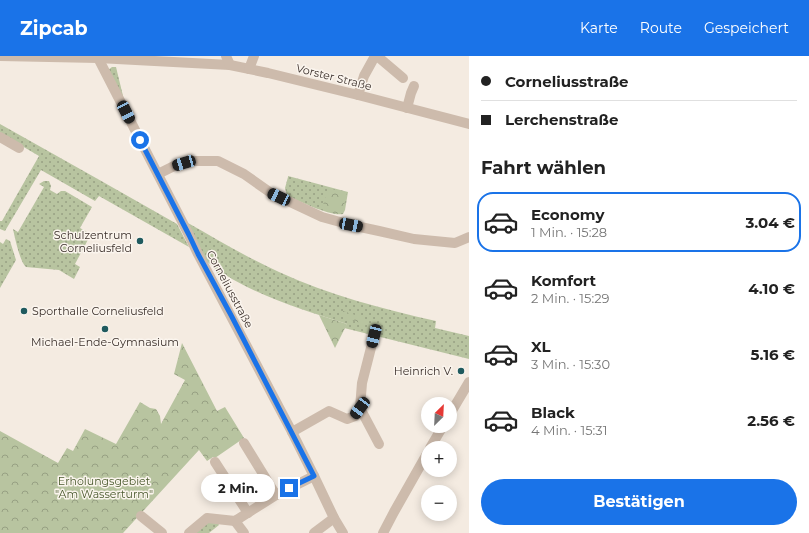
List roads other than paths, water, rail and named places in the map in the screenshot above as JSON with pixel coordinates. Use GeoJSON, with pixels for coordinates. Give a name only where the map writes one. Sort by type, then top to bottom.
{"type":"FeatureCollection","features":[{"type":"Feature","properties":{"kind":"street","name":"Vorster Straße"},"geometry":{"type":"LineString","coordinates":[[0,56],[228,61],[249,70],[358,95],[469,124]]}},
{"type":"Feature","properties":{"kind":"street"},"geometry":{"type":"LineString","coordinates":[[249,70],[254,56]]}},
{"type":"Feature","properties":{"kind":"street"},"geometry":{"type":"LineString","coordinates":[[358,95],[364,76],[376,56],[403,78]]}},
{"type":"Feature","properties":{"kind":"street","name":"Corneliusstraße"},"geometry":{"type":"LineString","coordinates":[[97,57],[343,533]]}},
{"type":"Feature","properties":{"kind":"street"},"geometry":{"type":"LineString","coordinates":[[407,108],[414,86]]}},
{"type":"Feature","properties":{"kind":"street"},"geometry":{"type":"LineString","coordinates":[[0,137],[19,148]]}},
{"type":"Feature","properties":{"kind":"street"},"geometry":{"type":"LineString","coordinates":[[158,174],[174,166],[193,161],[218,161],[244,174],[271,193],[322,217],[414,239],[455,243],[469,237]]}},
{"type":"Feature","properties":{"kind":"street"},"geometry":{"type":"LineString","coordinates":[[292,432],[329,411],[347,419],[355,416],[360,408],[362,383],[374,336]]}},
{"type":"Feature","properties":{"kind":"street"},"geometry":{"type":"LineString","coordinates":[[457,402],[469,382]]}},
{"type":"Feature","properties":{"kind":"street"},"geometry":{"type":"LineString","coordinates":[[360,408],[380,444]]}},
{"type":"Feature","properties":{"kind":"street"},"geometry":{"type":"LineString","coordinates":[[244,443],[276,495]]}},
{"type":"Feature","properties":{"kind":"street"},"geometry":{"type":"LineString","coordinates":[[215,462],[248,513]]}},
{"type":"Feature","properties":{"kind":"street"},"geometry":{"type":"LineString","coordinates":[[383,533],[421,464]]}},
{"type":"Feature","properties":{"kind":"street"},"geometry":{"type":"LineString","coordinates":[[189,533],[207,518],[235,521],[276,495],[314,476]]}},
{"type":"Feature","properties":{"kind":"street"},"geometry":{"type":"LineString","coordinates":[[141,516],[162,533]]}},
{"type":"Feature","properties":{"kind":"street"},"geometry":{"type":"LineString","coordinates":[[314,533],[334,518]]}},
{"type":"Feature","properties":{"kind":"street"},"geometry":{"type":"LineString","coordinates":[[235,521],[244,533]]}},
{"type":"Feature","properties":{"kind":"place","name":"Schulzentrum Corneliusfeld"},"geometry":{"type":"Point","coordinates":[140,241]}},
{"type":"Feature","properties":{"kind":"place","name":"Sporthalle Corneliusfeld"},"geometry":{"type":"Point","coordinates":[24,311]}},
{"type":"Feature","properties":{"kind":"place","name":"Michael-Ende-Gymnasium"},"geometry":{"type":"Point","coordinates":[105,329]}},
{"type":"Feature","properties":{"kind":"place","name":"Heinrich V."},"geometry":{"type":"Point","coordinates":[461,371]}},
{"type":"Feature","properties":{"kind":"park label","name":"Erholungsgebiet \"Am Wasserturm\""},"geometry":{"type":"Point","coordinates":[104,487]}}]}
